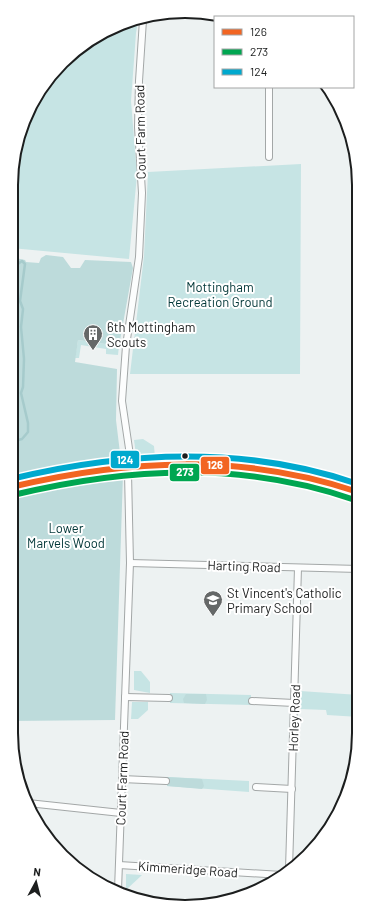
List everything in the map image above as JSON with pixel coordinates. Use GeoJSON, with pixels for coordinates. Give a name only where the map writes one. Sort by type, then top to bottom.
{"type":"FeatureCollection","features":[{"type":"Feature","properties":{"kind":"street","name":"Court Farm Road"},"geometry":{"type":"LineString","coordinates":[[118,886],[130,563],[128,473],[131,462],[122,401],[126,346],[138,257],[142,193],[138,127],[143,24]]}},
{"type":"Feature","properties":{"kind":"street"},"geometry":{"type":"LineString","coordinates":[[269,88],[269,157]]}},
{"type":"Feature","properties":{"kind":"street"},"geometry":{"type":"LineString","coordinates":[[18,485],[85,471],[191,464],[251,468],[313,478],[352,490]]}},
{"type":"Feature","properties":{"kind":"street","name":"Harting Road"},"geometry":{"type":"LineString","coordinates":[[130,563],[352,570]]}},
{"type":"Feature","properties":{"kind":"street","name":"Horley Road"},"geometry":{"type":"LineString","coordinates":[[289,863],[298,568]]}},
{"type":"Feature","properties":{"kind":"street"},"geometry":{"type":"LineString","coordinates":[[125,697],[169,698]]}},
{"type":"Feature","properties":{"kind":"street"},"geometry":{"type":"LineString","coordinates":[[252,700],[294,703]]}},
{"type":"Feature","properties":{"kind":"street"},"geometry":{"type":"LineString","coordinates":[[122,780],[166,782]]}},
{"type":"Feature","properties":{"kind":"street"},"geometry":{"type":"LineString","coordinates":[[256,787],[292,789]]}},
{"type":"Feature","properties":{"kind":"street"},"geometry":{"type":"LineString","coordinates":[[34,804],[121,813]]}},
{"type":"Feature","properties":{"kind":"street","name":"Kimmeridge Road"},"geometry":{"type":"LineString","coordinates":[[119,865],[274,874]]}},
{"type":"Feature","properties":{"kind":"green space"},"geometry":{"type":"Polygon","coordinates":[[[137,25],[131,101],[137,175],[129,259],[18,249],[18,174],[21,152],[35,111],[46,92],[59,75],[75,59],[92,46],[111,35],[137,25]]]}},
{"type":"Feature","properties":{"kind":"green space","name":"Mottingham Recreation Ground"},"geometry":{"type":"Polygon","coordinates":[[[301,164],[300,374],[130,374],[144,256],[148,172],[301,164]]]}},
{"type":"Feature","properties":{"kind":"green space"},"geometry":{"type":"Polygon","coordinates":[[[46,255],[63,257],[71,268],[80,268],[85,260],[131,262],[133,268],[119,346],[78,340],[75,362],[117,369],[116,420],[120,453],[116,458],[53,468],[18,477],[18,258],[25,260],[26,262],[39,263],[41,258],[46,255]]]}},
{"type":"Feature","properties":{"kind":"green space"},"geometry":{"type":"Polygon","coordinates":[[[78,340],[119,346],[118,355],[106,354],[106,349],[81,345],[79,358],[75,358],[78,340]]]}},
{"type":"Feature","properties":{"kind":"green space"},"geometry":{"type":"Polygon","coordinates":[[[143,439],[154,446],[155,457],[136,455],[134,440],[143,439]]]}},
{"type":"Feature","properties":{"kind":"green space","name":"Lower Marvels Wood"},"geometry":{"type":"Polygon","coordinates":[[[118,472],[123,474],[115,720],[18,721],[18,487],[50,480],[118,472]]]}},
{"type":"Feature","properties":{"kind":"green space"},"geometry":{"type":"Polygon","coordinates":[[[134,671],[141,671],[150,682],[150,693],[134,690],[134,671]]]}},
{"type":"Feature","properties":{"kind":"green space"},"geometry":{"type":"Polygon","coordinates":[[[300,691],[352,695],[352,717],[327,715],[326,710],[300,709],[300,691]]]}},
{"type":"Feature","properties":{"kind":"green space"},"geometry":{"type":"Polygon","coordinates":[[[170,693],[251,695],[251,705],[170,703],[170,693]]]}},
{"type":"Feature","properties":{"kind":"green space"},"geometry":{"type":"Polygon","coordinates":[[[186,694],[206,694],[207,700],[205,704],[184,703],[183,699],[186,694]]]}},
{"type":"Feature","properties":{"kind":"green space"},"geometry":{"type":"Polygon","coordinates":[[[132,702],[148,702],[148,710],[138,719],[131,719],[132,702]]]}},
{"type":"Feature","properties":{"kind":"green space"},"geometry":{"type":"Polygon","coordinates":[[[167,777],[249,781],[249,792],[167,786],[167,777]]]}},
{"type":"Feature","properties":{"kind":"green space"},"geometry":{"type":"Polygon","coordinates":[[[167,777],[202,779],[204,786],[202,789],[167,786],[167,777]]]}},
{"type":"Feature","properties":{"kind":"green space"},"geometry":{"type":"Polygon","coordinates":[[[126,874],[142,875],[127,889],[126,874]]]}},
{"type":"Feature","properties":{"kind":"waterway"},"geometry":{"type":"LineString","coordinates":[[18,264],[22,261],[25,264],[20,301],[23,309],[21,327],[24,359],[23,387],[21,393],[28,423],[28,432],[22,439],[18,440]]}},
{"type":"Feature","properties":{"kind":"transit line","name":"124"},"geometry":{"type":"LineString","coordinates":[[18,478],[98,462],[185,456],[229,458],[272,463],[315,471],[352,482]]}},
{"type":"Feature","properties":{"kind":"transit line","name":"126"},"geometry":{"type":"LineString","coordinates":[[18,486],[98,470],[185,464],[229,466],[272,471],[315,479],[352,490]]}},
{"type":"Feature","properties":{"kind":"transit line","name":"273"},"geometry":{"type":"LineString","coordinates":[[18,494],[99,478],[185,472],[227,474],[270,479],[313,487],[352,499]]}},
{"type":"Feature","properties":{"kind":"place","name":"6th Mottingham Scouts"},"geometry":{"type":"Point","coordinates":[93,351]}},
{"type":"Feature","properties":{"kind":"place","name":"St Vincent's Catholic Primary School"},"geometry":{"type":"Point","coordinates":[213,617]}}]}
